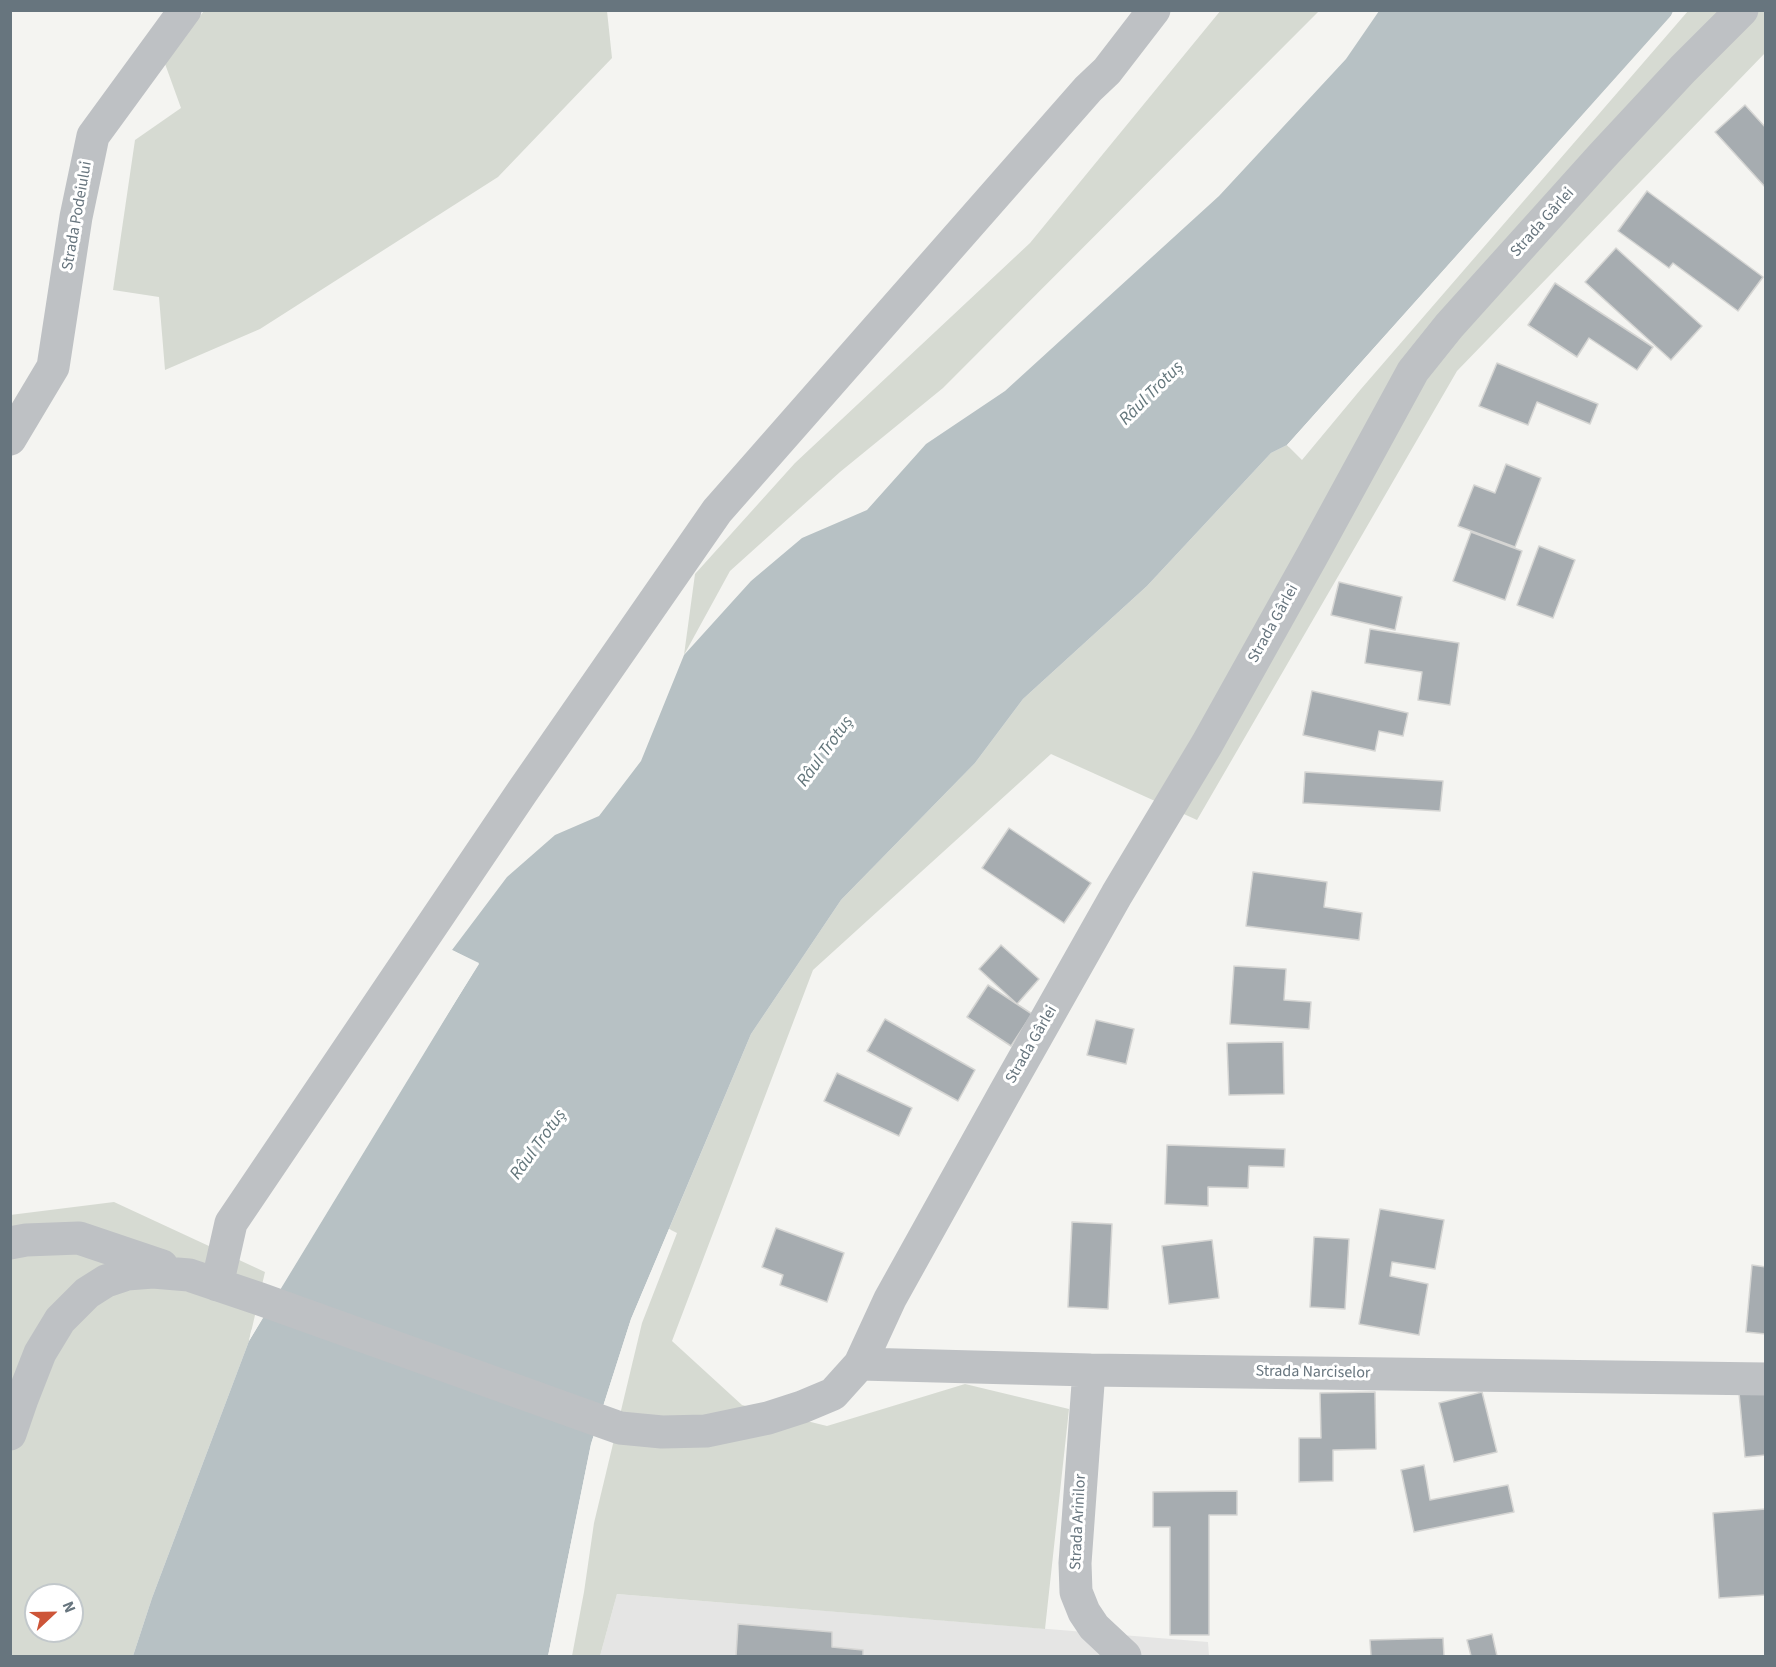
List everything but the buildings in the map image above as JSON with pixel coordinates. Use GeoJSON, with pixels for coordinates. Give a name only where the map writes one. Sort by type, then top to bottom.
{"type":"FeatureCollection","features":[{"type":"Feature","properties":{"kind":"street","name":"Strada Podeiului"},"geometry":{"type":"LineString","coordinates":[[10,439],[53,367],[76,217],[93,136],[185,10]]}},
{"type":"Feature","properties":{"kind":"street"},"geometry":{"type":"LineString","coordinates":[[203,1280],[231,1223],[717,510],[1080,98],[1107,71],[1154,10]]}},
{"type":"Feature","properties":{"kind":"street","name":"Strada Gârlei"},"geometry":{"type":"LineString","coordinates":[[203,1280],[620,1428],[662,1432],[706,1431],[768,1418],[832,1394],[860,1364],[890,1299],[1112,904],[1207,744],[1413,371],[1449,326],[1602,156],[1742,10]]}},
{"type":"Feature","properties":{"kind":"street"},"geometry":{"type":"LineString","coordinates":[[10,1243],[26,1240],[79,1238],[203,1280]]}},
{"type":"Feature","properties":{"kind":"street"},"geometry":{"type":"LineString","coordinates":[[10,1434],[40,1353],[60,1320],[87,1293],[105,1281],[127,1274],[153,1272],[203,1280]]}},
{"type":"Feature","properties":{"kind":"street","name":"Strada Narciselor"},"geometry":{"type":"LineString","coordinates":[[860,1364],[1089,1370],[1766,1379]]}},
{"type":"Feature","properties":{"kind":"street","name":"Strada Arinilor"},"geometry":{"type":"LineString","coordinates":[[1089,1370],[1075,1563],[1076,1592],[1084,1612],[1094,1627],[1125,1656]]}},
{"type":"Feature","properties":{"kind":"shaded area"},"geometry":{"type":"Polygon","coordinates":[[[1221,10],[1319,11],[943,388],[840,472],[730,571],[684,655],[695,574],[795,463],[1030,243],[1221,10]]]}},
{"type":"Feature","properties":{"kind":"shaded area"},"geometry":{"type":"Polygon","coordinates":[[[204,11],[607,11],[612,58],[498,177],[260,329],[165,370],[159,297],[113,290],[135,140],[181,108],[164,61],[204,11]]]}},
{"type":"Feature","properties":{"kind":"shaded area"},"geometry":{"type":"Polygon","coordinates":[[[1688,11],[1765,11],[1765,53],[1457,371],[1197,820],[1051,754],[813,970],[672,1341],[742,1405],[827,1426],[965,1384],[1069,1409],[1045,1629],[617,1594],[600,1656],[572,1656],[594,1523],[642,1323],[677,1233],[669,1229],[751,1034],[841,900],[975,763],[1023,699],[1147,586],[1271,453],[1287,445],[1302,460],[1688,11]]]}},
{"type":"Feature","properties":{"kind":"shaded area"},"geometry":{"type":"Polygon","coordinates":[[[114,1202],[265,1272],[249,1341],[152,1598],[133,1656],[11,1656],[10,1215],[114,1202]]]}},
{"type":"Feature","properties":{"kind":"shaded area"},"geometry":{"type":"Polygon","coordinates":[[[617,1594],[1208,1642],[1209,1656],[600,1656],[617,1594]]]}},
{"type":"Feature","properties":{"kind":"water","name":"Râul Trotuș"},"geometry":{"type":"Polygon","coordinates":[[[1379,11],[1673,11],[1670,18],[1287,445],[1271,453],[1147,586],[1023,699],[975,763],[841,900],[751,1034],[631,1319],[591,1444],[548,1656],[133,1656],[152,1598],[249,1341],[355,1161],[479,964],[452,950],[507,877],[555,835],[599,816],[641,761],[684,655],[751,581],[802,538],[867,510],[926,444],[1005,391],[1219,196],[1346,59],[1379,11]]]}},
{"type":"Feature","properties":{"kind":"pier"},"geometry":{"type":"Polygon","coordinates":[[[1676,10],[1672,20],[1289,447],[1287,445],[1676,10]]]}},
{"type":"Feature","properties":{"kind":"pier"},"geometry":{"type":"Polygon","coordinates":[[[452,950],[479,963],[249,1341],[251,1331],[352,1159],[475,965],[450,953],[452,950]]]}},
{"type":"Feature","properties":{"kind":"pier"},"geometry":{"type":"Polygon","coordinates":[[[669,1229],[671,1230],[634,1320],[594,1444],[551,1656],[548,1656],[591,1444],[631,1319],[669,1229]]]}}]}
